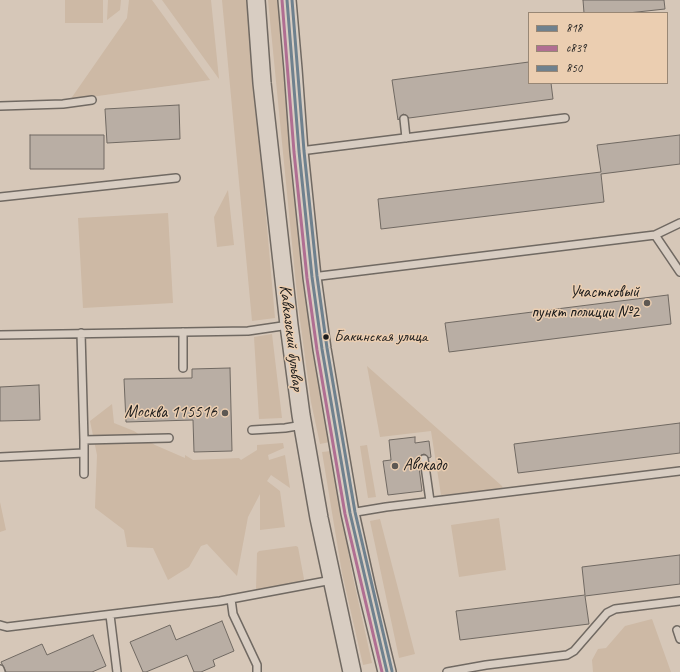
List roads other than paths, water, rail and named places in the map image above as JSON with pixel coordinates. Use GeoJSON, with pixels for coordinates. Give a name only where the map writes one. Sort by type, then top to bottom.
{"type":"FeatureCollection","features":[{"type":"Feature","properties":{"kind":"street","name":"Кавказский бульвар"},"geometry":{"type":"LineString","coordinates":[[256,0],[262,83],[289,325],[303,425],[319,518],[352,672]]}},
{"type":"Feature","properties":{"kind":"street","name":"Кавказский бульвар"},"geometry":{"type":"LineString","coordinates":[[287,0],[299,151],[312,277],[322,349],[350,513],[366,590],[387,672]]}},
{"type":"Feature","properties":{"kind":"lane"},"geometry":{"type":"LineString","coordinates":[[0,106],[63,104],[92,100]]}},
{"type":"Feature","properties":{"kind":"lane"},"geometry":{"type":"LineString","coordinates":[[299,151],[566,118]]}},
{"type":"Feature","properties":{"kind":"lane"},"geometry":{"type":"LineString","coordinates":[[404,119],[406,138]]}},
{"type":"Feature","properties":{"kind":"lane"},"geometry":{"type":"LineString","coordinates":[[0,197],[176,178]]}},
{"type":"Feature","properties":{"kind":"lane"},"geometry":{"type":"LineString","coordinates":[[312,277],[655,234],[680,223]]}},
{"type":"Feature","properties":{"kind":"lane"},"geometry":{"type":"LineString","coordinates":[[655,234],[680,272]]}},
{"type":"Feature","properties":{"kind":"lane"},"geometry":{"type":"LineString","coordinates":[[0,335],[248,331],[289,325]]}},
{"type":"Feature","properties":{"kind":"lane"},"geometry":{"type":"LineString","coordinates":[[183,332],[183,368]]}},
{"type":"Feature","properties":{"kind":"lane"},"geometry":{"type":"LineString","coordinates":[[81,333],[84,474]]}},
{"type":"Feature","properties":{"kind":"lane"},"geometry":{"type":"LineString","coordinates":[[252,430],[285,428],[303,425]]}},
{"type":"Feature","properties":{"kind":"lane"},"geometry":{"type":"LineString","coordinates":[[84,440],[169,438]]}},
{"type":"Feature","properties":{"kind":"lane"},"geometry":{"type":"LineString","coordinates":[[0,456],[84,453]]}},
{"type":"Feature","properties":{"kind":"lane"},"geometry":{"type":"LineString","coordinates":[[424,458],[430,501]]}},
{"type":"Feature","properties":{"kind":"lane"},"geometry":{"type":"LineString","coordinates":[[350,513],[430,501],[680,471]]}},
{"type":"Feature","properties":{"kind":"lane"},"geometry":{"type":"LineString","coordinates":[[0,625],[7,627],[231,599],[332,580]]}},
{"type":"Feature","properties":{"kind":"lane"},"geometry":{"type":"LineString","coordinates":[[231,599],[233,614],[257,665],[257,672]]}},
{"type":"Feature","properties":{"kind":"lane"},"geometry":{"type":"LineString","coordinates":[[447,672],[486,665],[568,655],[574,651],[607,613],[615,609],[680,601]]}},
{"type":"Feature","properties":{"kind":"lane"},"geometry":{"type":"LineString","coordinates":[[110,615],[117,672]]}},
{"type":"Feature","properties":{"kind":"lane"},"geometry":{"type":"LineString","coordinates":[[677,630],[680,638]]}},
{"type":"Feature","properties":{"kind":"place","name":"Участковый пункт полиции №2"},"geometry":{"type":"Point","coordinates":[647,303]}},
{"type":"Feature","properties":{"kind":"place","name":"Бакинская улица"},"geometry":{"type":"Point","coordinates":[326,337]}},
{"type":"Feature","properties":{"kind":"place","name":"Москва 115516"},"geometry":{"type":"Point","coordinates":[225,413]}},
{"type":"Feature","properties":{"kind":"place","name":"Авокадо"},"geometry":{"type":"Point","coordinates":[395,466]}}]}
